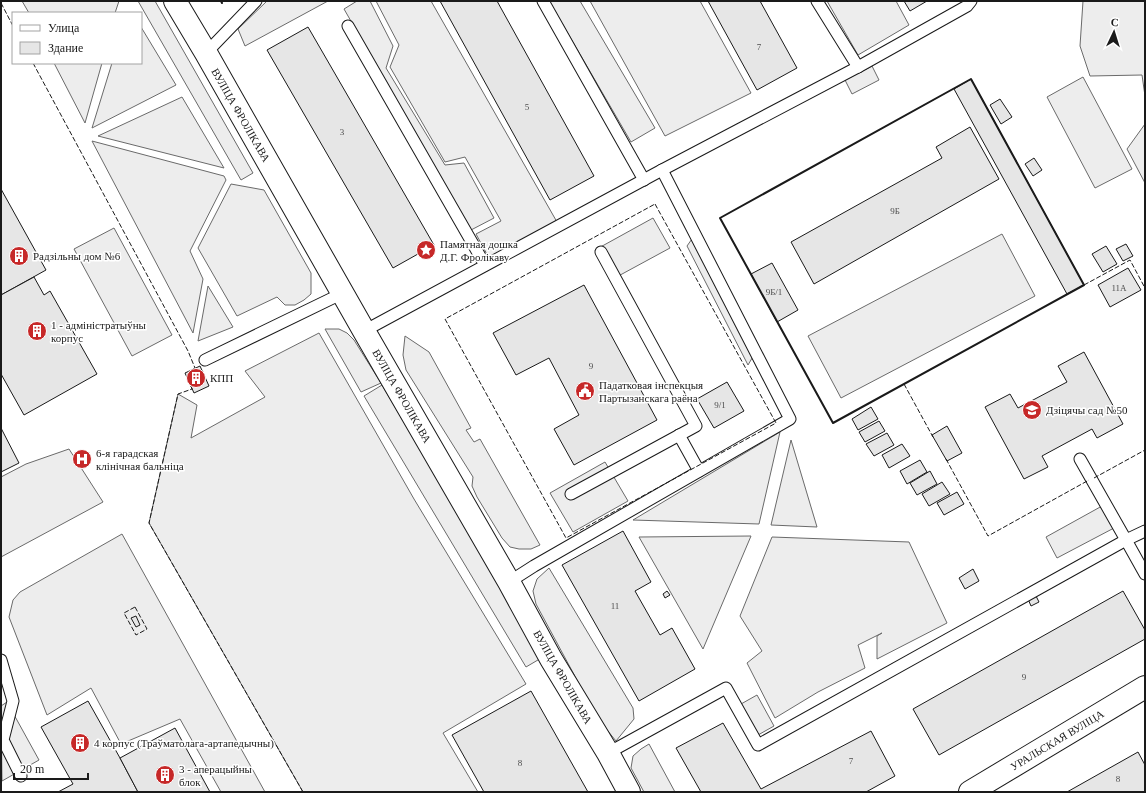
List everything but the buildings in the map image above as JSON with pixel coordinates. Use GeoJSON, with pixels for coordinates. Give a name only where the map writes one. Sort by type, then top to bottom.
{"type":"FeatureCollection","features":[{"type":"Feature","properties":{"kind":"street","name":"ВУЛІЦА ФРОЛІКАВА"},"geometry":{"type":"LineString","coordinates":[[175,1],[509,582],[551,658],[608,753],[629,792]]}},
{"type":"Feature","properties":{"kind":"street","name":"УРАЛЬСКАЯ ВУЛІЦА"},"geometry":{"type":"LineString","coordinates":[[970,792],[1145,687]]}},
{"type":"Feature","properties":{"kind":"lane"},"geometry":{"type":"LineString","coordinates":[[206,53],[256,1]]}},
{"type":"Feature","properties":{"kind":"lane"},"geometry":{"type":"LineString","coordinates":[[543,1],[644,180]]}},
{"type":"Feature","properties":{"kind":"lane"},"geometry":{"type":"LineString","coordinates":[[817,1],[858,67]]}},
{"type":"Feature","properties":{"kind":"lane"},"geometry":{"type":"LineString","coordinates":[[364,331],[662,170],[858,67],[967,6],[971,1]]}},
{"type":"Feature","properties":{"kind":"lane"},"geometry":{"type":"LineString","coordinates":[[348,26],[485,265]]}},
{"type":"Feature","properties":{"kind":"lane"},"geometry":{"type":"LineString","coordinates":[[509,582],[534,566],[790,419],[662,170]]}},
{"type":"Feature","properties":{"kind":"lane"},"geometry":{"type":"LineString","coordinates":[[571,494],[696,426],[601,252]]}},
{"type":"Feature","properties":{"kind":"lane"},"geometry":{"type":"LineString","coordinates":[[205,360],[343,293]]}},
{"type":"Feature","properties":{"kind":"lane"},"geometry":{"type":"LineString","coordinates":[[679,435],[699,471]]}},
{"type":"Feature","properties":{"kind":"lane"},"geometry":{"type":"LineString","coordinates":[[1080,459],[1145,574]]}},
{"type":"Feature","properties":{"kind":"lane"},"geometry":{"type":"LineString","coordinates":[[608,753],[726,688],[758,745],[1126,540],[1145,532]]}},
{"type":"Feature","properties":{"kind":"lane"},"geometry":{"type":"LineString","coordinates":[[1,660],[13,701],[3,740],[21,776]]}},
{"type":"Feature","properties":{"kind":"shaded area"},"geometry":{"type":"Polygon","coordinates":[[[22,1],[119,1],[115,12],[28,12],[22,1]]]}},
{"type":"Feature","properties":{"kind":"shaded area"},"geometry":{"type":"Polygon","coordinates":[[[138,1],[155,1],[253,173],[241,180],[138,1]]]}},
{"type":"Feature","properties":{"kind":"shaded area"},"geometry":{"type":"Polygon","coordinates":[[[267,1],[328,1],[245,46],[238,29],[267,1]]]}},
{"type":"Feature","properties":{"kind":"shaded area"},"geometry":{"type":"Polygon","coordinates":[[[357,1],[370,1],[393,46],[386,68],[445,165],[464,163],[494,218],[471,230],[344,9],[357,1]]]}},
{"type":"Feature","properties":{"kind":"shaded area"},"geometry":{"type":"Polygon","coordinates":[[[376,1],[431,1],[557,222],[489,258],[476,234],[501,221],[465,157],[445,162],[390,67],[399,45],[376,1]]]}},
{"type":"Feature","properties":{"kind":"shaded area"},"geometry":{"type":"Polygon","coordinates":[[[549,1],[580,1],[655,128],[631,142],[549,1]]]}},
{"type":"Feature","properties":{"kind":"shaded area"},"geometry":{"type":"Polygon","coordinates":[[[590,1],[700,1],[751,93],[665,136],[590,1]]]}},
{"type":"Feature","properties":{"kind":"shaded area"},"geometry":{"type":"Polygon","coordinates":[[[827,1],[896,1],[909,25],[858,55],[827,1]]]}},
{"type":"Feature","properties":{"kind":"shaded area"},"geometry":{"type":"Polygon","coordinates":[[[1083,1],[1145,1],[1145,96],[1142,75],[1090,76],[1080,46],[1083,1]]]}},
{"type":"Feature","properties":{"kind":"shaded area"},"geometry":{"type":"Polygon","coordinates":[[[142,29],[176,85],[92,128],[112,64],[142,64],[142,29]]]}},
{"type":"Feature","properties":{"kind":"shaded area"},"geometry":{"type":"Polygon","coordinates":[[[55,64],[102,64],[85,123],[55,64]]]}},
{"type":"Feature","properties":{"kind":"shaded area"},"geometry":{"type":"Polygon","coordinates":[[[872,66],[879,80],[852,94],[845,80],[872,66]]]}},
{"type":"Feature","properties":{"kind":"shaded area"},"geometry":{"type":"Polygon","coordinates":[[[1083,77],[1132,169],[1095,188],[1047,97],[1083,77]]]}},
{"type":"Feature","properties":{"kind":"shaded area"},"geometry":{"type":"Polygon","coordinates":[[[182,97],[224,168],[98,136],[182,97]]]}},
{"type":"Feature","properties":{"kind":"shaded area"},"geometry":{"type":"Polygon","coordinates":[[[1145,124],[1145,183],[1127,149],[1145,124]]]}},
{"type":"Feature","properties":{"kind":"shaded area"},"geometry":{"type":"Polygon","coordinates":[[[92,141],[224,176],[226,180],[190,251],[203,279],[193,333],[92,141]]]}},
{"type":"Feature","properties":{"kind":"shaded area"},"geometry":{"type":"Polygon","coordinates":[[[231,184],[264,190],[311,273],[311,294],[304,300],[295,305],[285,305],[277,297],[237,316],[198,248],[231,184]]]}},
{"type":"Feature","properties":{"kind":"shaded area"},"geometry":{"type":"Polygon","coordinates":[[[653,218],[670,248],[611,280],[595,250],[653,218]]]}},
{"type":"Feature","properties":{"kind":"shaded area"},"geometry":{"type":"Polygon","coordinates":[[[114,228],[172,335],[132,356],[74,249],[114,228]]]}},
{"type":"Feature","properties":{"kind":"shaded area"},"geometry":{"type":"Polygon","coordinates":[[[1002,234],[1035,296],[841,398],[808,336],[1002,234]]]}},
{"type":"Feature","properties":{"kind":"shaded area"},"geometry":{"type":"Polygon","coordinates":[[[694,236],[755,353],[748,365],[687,246],[694,236]]]}},
{"type":"Feature","properties":{"kind":"shaded area"},"geometry":{"type":"Polygon","coordinates":[[[208,286],[233,327],[198,341],[208,286]]]}},
{"type":"Feature","properties":{"kind":"shaded area"},"geometry":{"type":"Polygon","coordinates":[[[325,329],[339,329],[347,333],[354,340],[381,383],[361,392],[325,329]]]}},
{"type":"Feature","properties":{"kind":"shaded area"},"geometry":{"type":"Polygon","coordinates":[[[319,333],[414,499],[526,684],[443,733],[478,792],[303,792],[149,523],[178,394],[197,405],[191,438],[265,397],[245,371],[319,333]]]}},
{"type":"Feature","properties":{"kind":"shaded area"},"geometry":{"type":"Polygon","coordinates":[[[405,336],[429,352],[471,428],[466,430],[474,442],[480,439],[540,545],[531,549],[519,549],[510,547],[502,538],[477,497],[472,486],[473,477],[406,370],[403,355],[405,336]]]}},
{"type":"Feature","properties":{"kind":"shaded area"},"geometry":{"type":"Polygon","coordinates":[[[382,385],[543,657],[526,667],[364,396],[382,385]]]}},
{"type":"Feature","properties":{"kind":"shaded area"},"geometry":{"type":"Polygon","coordinates":[[[780,432],[759,524],[633,520],[780,432]]]}},
{"type":"Feature","properties":{"kind":"shaded area"},"geometry":{"type":"Polygon","coordinates":[[[791,440],[817,527],[771,525],[791,440]]]}},
{"type":"Feature","properties":{"kind":"shaded area"},"geometry":{"type":"Polygon","coordinates":[[[69,449],[103,502],[1,557],[1,477],[26,464],[69,449]]]}},
{"type":"Feature","properties":{"kind":"shaded area"},"geometry":{"type":"Polygon","coordinates":[[[605,462],[628,501],[573,532],[550,493],[605,462]]]}},
{"type":"Feature","properties":{"kind":"shaded area"},"geometry":{"type":"Polygon","coordinates":[[[1102,506],[1114,528],[1057,558],[1046,537],[1102,506]]]}},
{"type":"Feature","properties":{"kind":"shaded area"},"geometry":{"type":"Polygon","coordinates":[[[122,534],[265,792],[221,792],[180,719],[121,744],[91,688],[47,715],[9,617],[13,600],[20,592],[122,534]]]}},
{"type":"Feature","properties":{"kind":"shaded area"},"geometry":{"type":"Polygon","coordinates":[[[751,536],[703,649],[639,537],[751,536]]]}},
{"type":"Feature","properties":{"kind":"shaded area"},"geometry":{"type":"Polygon","coordinates":[[[772,537],[909,542],[947,623],[877,659],[877,636],[882,633],[858,645],[865,668],[818,692],[775,718],[747,663],[762,651],[740,616],[772,537]]]}},
{"type":"Feature","properties":{"kind":"shaded area"},"geometry":{"type":"Polygon","coordinates":[[[549,568],[633,708],[634,719],[616,741],[598,719],[536,604],[533,591],[537,579],[549,568]]]}},
{"type":"Feature","properties":{"kind":"shaded area"},"geometry":{"type":"Polygon","coordinates":[[[757,695],[774,726],[758,735],[741,704],[757,695]]]}},
{"type":"Feature","properties":{"kind":"shaded area"},"geometry":{"type":"Polygon","coordinates":[[[7,702],[39,760],[2,781],[1,706],[7,702]]]}},
{"type":"Feature","properties":{"kind":"shaded area"},"geometry":{"type":"Polygon","coordinates":[[[649,744],[675,792],[644,792],[631,768],[633,756],[649,744]]]}},
{"type":"Feature","properties":{"kind":"fence"},"geometry":{"type":"LineString","coordinates":[[1,3],[12,24]]}},
{"type":"Feature","properties":{"kind":"fence"},"geometry":{"type":"LineString","coordinates":[[34,64],[188,351],[195,368],[193,369]]}},
{"type":"Feature","properties":{"kind":"fence"},"geometry":{"type":"LineString","coordinates":[[655,204],[776,423],[566,538],[445,319],[655,204]]}},
{"type":"Feature","properties":{"kind":"fence"},"geometry":{"type":"LineString","coordinates":[[1084,285],[1130,260],[1145,288]]}},
{"type":"Feature","properties":{"kind":"fence"},"geometry":{"type":"LineString","coordinates":[[904,384],[933,437]]}},
{"type":"Feature","properties":{"kind":"fence"},"geometry":{"type":"LineString","coordinates":[[191,386],[192,389],[178,394],[149,523],[303,792]]}},
{"type":"Feature","properties":{"kind":"fence"},"geometry":{"type":"LineString","coordinates":[[1094,478],[1145,450]]}},
{"type":"Feature","properties":{"kind":"fence"},"geometry":{"type":"LineString","coordinates":[[946,459],[988,536],[1089,480]]}},
{"type":"Feature","properties":{"kind":"fence"},"geometry":{"type":"LineString","coordinates":[[135,607],[147,629],[136,635],[124,613],[135,607]]}},
{"type":"Feature","properties":{"kind":"wall"},"geometry":{"type":"LineString","coordinates":[[971,79],[1084,285],[833,423],[720,218],[971,79]]}},
{"type":"Feature","properties":{"kind":"place","name":"Памятная дошка Д.Г. Фролікаву"},"geometry":{"type":"Point","coordinates":[426,250]}},
{"type":"Feature","properties":{"kind":"place","name":"Радзільны дом №6"},"geometry":{"type":"Point","coordinates":[19,256]}},
{"type":"Feature","properties":{"kind":"place","name":"1 - адміністратыўны корпус"},"geometry":{"type":"Point","coordinates":[37,331]}},
{"type":"Feature","properties":{"kind":"place","name":"КПП"},"geometry":{"type":"Point","coordinates":[196,378]}},
{"type":"Feature","properties":{"kind":"place","name":"Падатковая інспекцыя Партызанскага раёна"},"geometry":{"type":"Point","coordinates":[585,391]}},
{"type":"Feature","properties":{"kind":"place","name":"Дзіцячы сад №50"},"geometry":{"type":"Point","coordinates":[1032,410]}},
{"type":"Feature","properties":{"kind":"place","name":"6-я гарадская клінічная бальніца"},"geometry":{"type":"Point","coordinates":[82,459]}},
{"type":"Feature","properties":{"kind":"place","name":"4 корпус (Траўматолага-артапедычны)"},"geometry":{"type":"Point","coordinates":[80,743]}},
{"type":"Feature","properties":{"kind":"place","name":"3 - аперацыйны блок"},"geometry":{"type":"Point","coordinates":[165,775]}}]}
